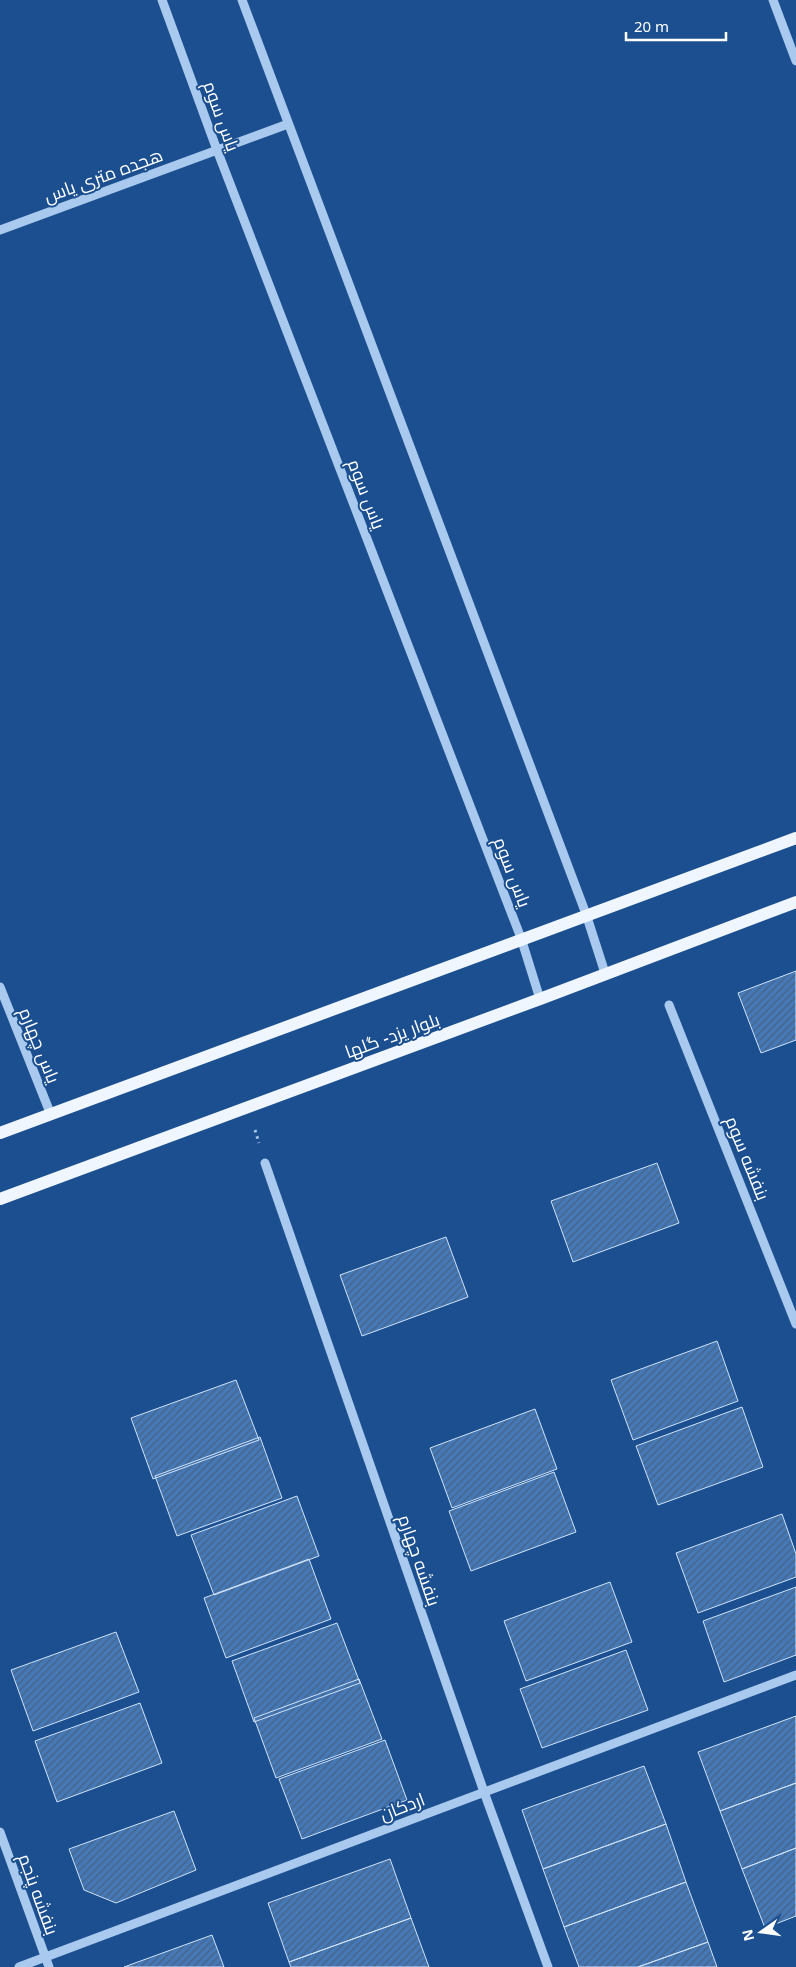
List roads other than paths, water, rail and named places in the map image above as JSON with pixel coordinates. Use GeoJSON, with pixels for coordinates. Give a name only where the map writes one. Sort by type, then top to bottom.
{"type":"FeatureCollection","features":[{"type":"Feature","properties":{"kind":"main road"},"geometry":{"type":"LineString","coordinates":[[0,1133],[521,938],[796,838]]}},
{"type":"Feature","properties":{"kind":"main road","name":"بلوار یزد- گلها"},"geometry":{"type":"LineString","coordinates":[[0,1199],[796,902]]}},
{"type":"Feature","properties":{"kind":"street","name":"یاس سوم"},"geometry":{"type":"LineString","coordinates":[[162,0],[521,938],[540,999]]}},
{"type":"Feature","properties":{"kind":"street"},"geometry":{"type":"LineString","coordinates":[[242,0],[586,914],[605,973]]}},
{"type":"Feature","properties":{"kind":"street"},"geometry":{"type":"LineString","coordinates":[[773,0],[796,61]]}},
{"type":"Feature","properties":{"kind":"street","name":"هجده متری یاس"},"geometry":{"type":"LineString","coordinates":[[0,230],[288,124]]}},
{"type":"Feature","properties":{"kind":"street","name":"یاس چهارم"},"geometry":{"type":"LineString","coordinates":[[0,988],[51,1115]]}},
{"type":"Feature","properties":{"kind":"street","name":"بنفشه سوم"},"geometry":{"type":"LineString","coordinates":[[669,1005],[796,1324]]}},
{"type":"Feature","properties":{"kind":"street","name":"بنفشه چهارم"},"geometry":{"type":"LineString","coordinates":[[265,1163],[484,1792],[548,1967]]}},
{"type":"Feature","properties":{"kind":"street","name":"اردکان"},"geometry":{"type":"LineString","coordinates":[[19,1967],[796,1675]]}},
{"type":"Feature","properties":{"kind":"street","name":"بنفشه پنجم"},"geometry":{"type":"LineString","coordinates":[[0,1832],[48,1967]]}}]}
